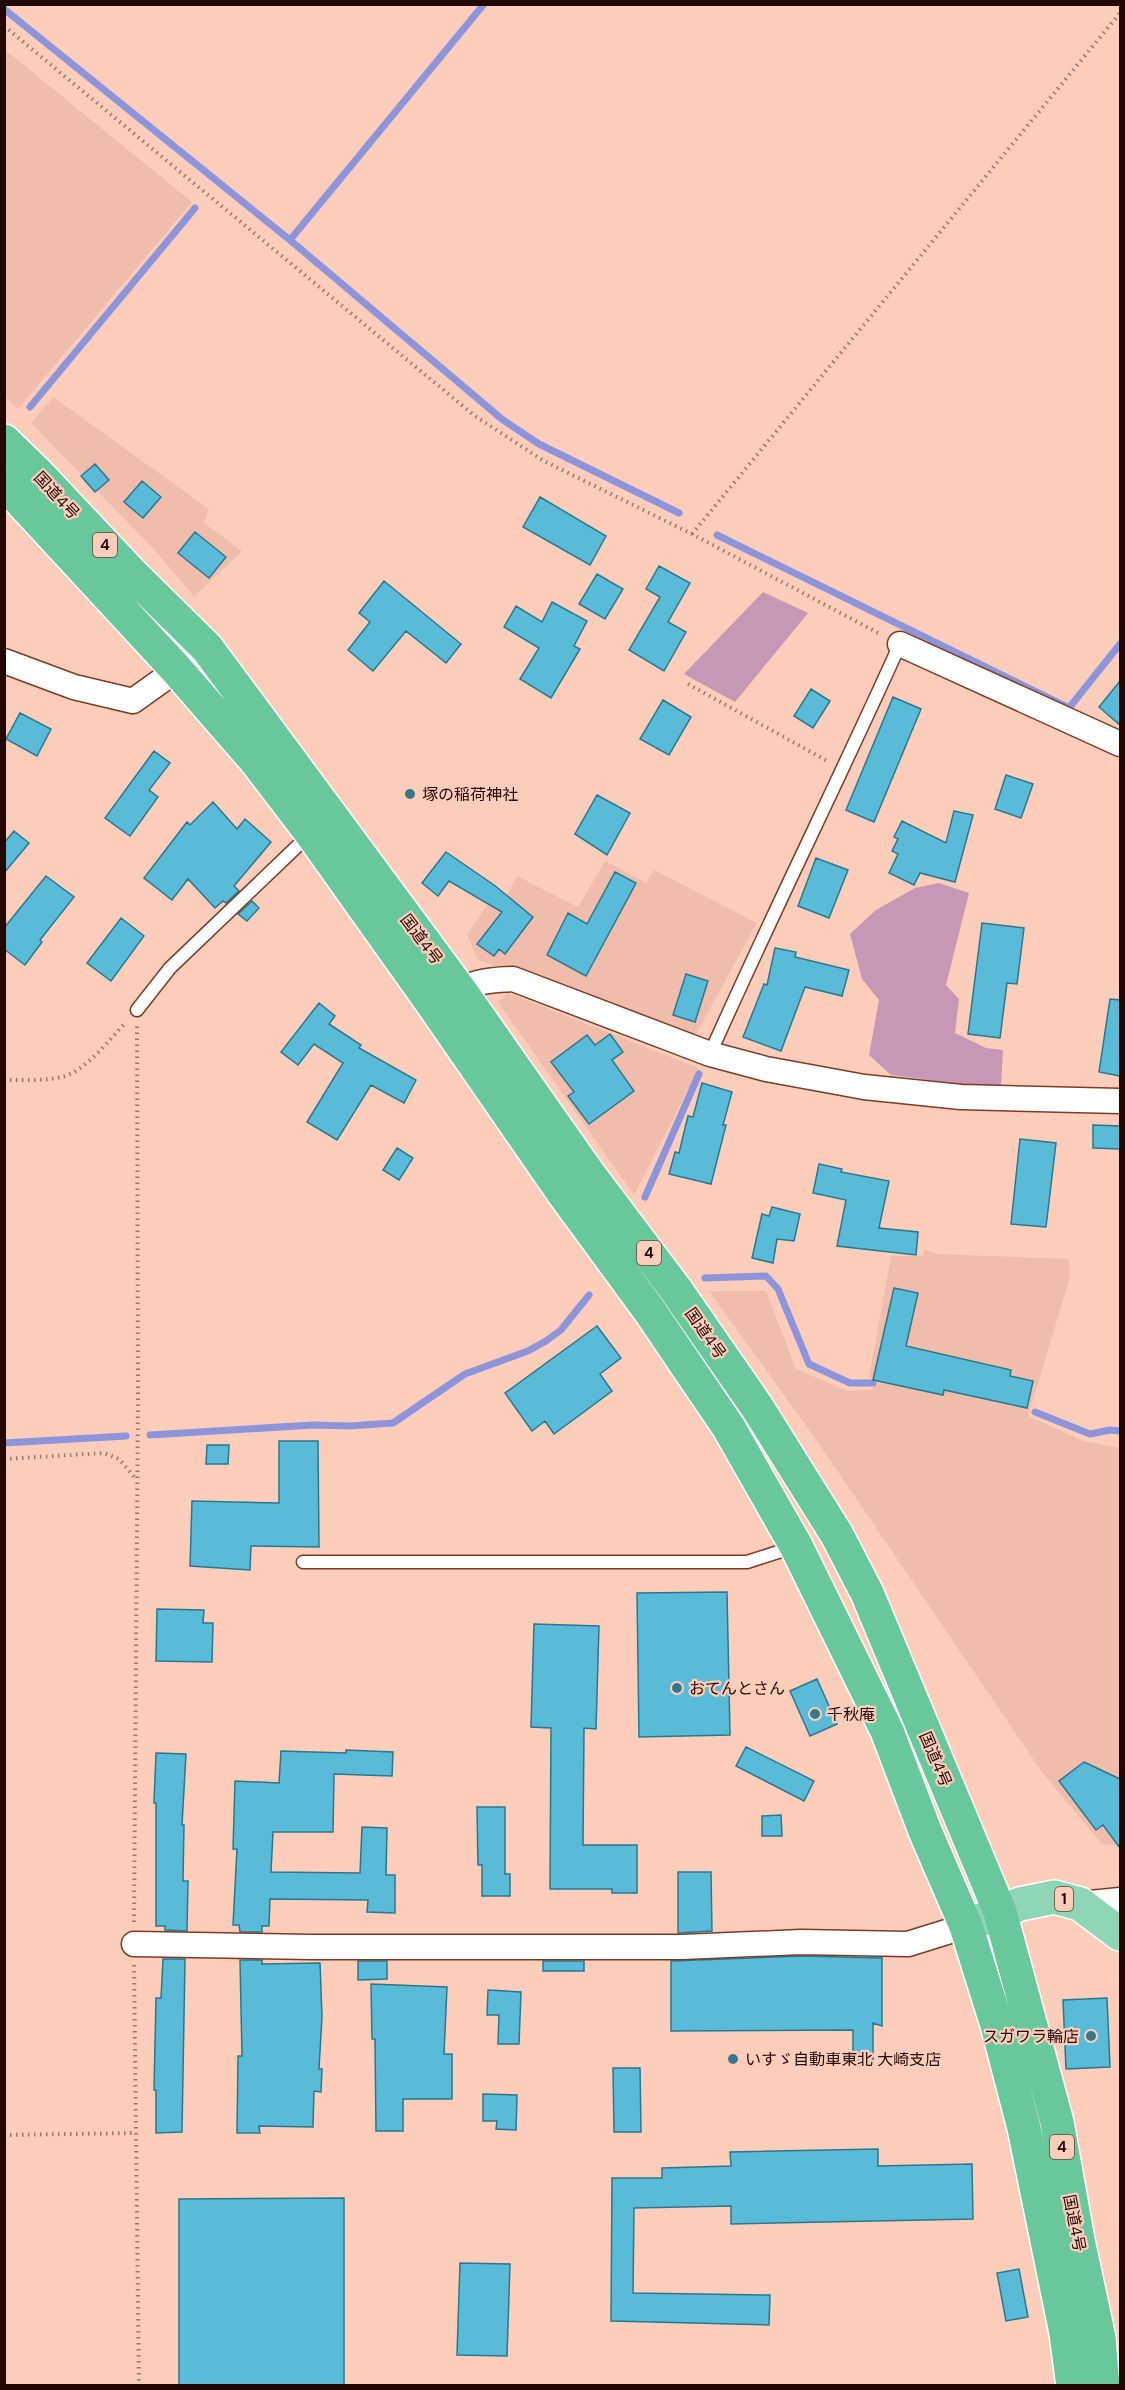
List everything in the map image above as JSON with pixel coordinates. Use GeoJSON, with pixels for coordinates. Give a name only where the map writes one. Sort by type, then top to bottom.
{"type":"FeatureCollection","features":[{"type":"Feature","properties":{"kind":"highway","name":"国道4号"},"geometry":{"type":"LineString","coordinates":[[4,441],[207,648],[447,997],[564,1194],[649,1310],[722,1418],[796,1546],[886,1731],[925,1831],[966,1926],[997,2025],[1024,2128],[1066,2333],[1073,2385]]}},
{"type":"Feature","properties":{"kind":"highway","name":"国道4号"},"geometry":{"type":"LineString","coordinates":[[4,483],[176,669],[256,760],[311,833],[447,997],[588,1173],[676,1290],[757,1407],[837,1535],[867,1593],[1000,1912],[1057,2122],[1078,2240],[1110,2337],[1103,2385]]}},
{"type":"Feature","properties":{"kind":"main road","name":"1"},"geometry":{"type":"LineString","coordinates":[[966,1926],[1020,1904],[1054,1897],[1080,1904],[1120,1934]]}},
{"type":"Feature","properties":{"kind":"street"},"geometry":{"type":"LineString","coordinates":[[900,644],[1120,744]]}},
{"type":"Feature","properties":{"kind":"street"},"geometry":{"type":"LineString","coordinates":[[4,661],[74,687],[133,700],[207,648]]}},
{"type":"Feature","properties":{"kind":"street"},"geometry":{"type":"LineString","coordinates":[[447,997],[482,981],[513,979],[710,1054],[766,1069],[864,1087],[961,1097],[1120,1101]]}},
{"type":"Feature","properties":{"kind":"street"},"geometry":{"type":"LineString","coordinates":[[1080,1904],[1120,1900]]}},
{"type":"Feature","properties":{"kind":"street"},"geometry":{"type":"LineString","coordinates":[[134,1944],[682,1947],[801,1942],[908,1944],[966,1926]]}},
{"type":"Feature","properties":{"kind":"lane"},"geometry":{"type":"LineString","coordinates":[[710,1054],[764,932],[843,769],[900,644]]}},
{"type":"Feature","properties":{"kind":"lane"},"geometry":{"type":"LineString","coordinates":[[137,1010],[170,968],[311,833]]}},
{"type":"Feature","properties":{"kind":"lane"},"geometry":{"type":"LineString","coordinates":[[303,1562],[747,1562],[796,1546]]}},
{"type":"Feature","properties":{"kind":"path"},"geometry":{"type":"LineString","coordinates":[[692,534],[1120,13]]}},
{"type":"Feature","properties":{"kind":"path"},"geometry":{"type":"LineString","coordinates":[[4,26],[475,416],[544,461],[692,534],[900,644]]}},
{"type":"Feature","properties":{"kind":"path"},"geometry":{"type":"LineString","coordinates":[[688,684],[843,769]]}},
{"type":"Feature","properties":{"kind":"path"},"geometry":{"type":"LineString","coordinates":[[4,1080],[63,1077],[77,1071],[137,1010]]}},
{"type":"Feature","properties":{"kind":"path"},"geometry":{"type":"LineString","coordinates":[[137,1010],[138,1481],[134,1944],[139,2385]]}},
{"type":"Feature","properties":{"kind":"path"},"geometry":{"type":"LineString","coordinates":[[4,1459],[104,1453],[119,1459],[138,1481]]}},
{"type":"Feature","properties":{"kind":"path"},"geometry":{"type":"LineString","coordinates":[[4,2135],[136,2133]]}},
{"type":"Feature","properties":{"kind":"shaded area"},"geometry":{"type":"Polygon","coordinates":[[[4,49],[192,202],[18,409],[4,396],[4,49]]]}},
{"type":"Feature","properties":{"kind":"shaded area"},"geometry":{"type":"Polygon","coordinates":[[[53,397],[209,509],[204,523],[242,551],[194,597],[160,556],[31,423],[53,397]]]}},
{"type":"Feature","properties":{"kind":"shaded area"},"geometry":{"type":"Polygon","coordinates":[[[763,592],[808,613],[735,702],[684,674],[763,592]]]}},
{"type":"Feature","properties":{"kind":"shaded area"},"geometry":{"type":"Polygon","coordinates":[[[605,861],[646,883],[654,870],[757,923],[695,1036],[478,960],[467,935],[498,889],[507,895],[517,876],[578,907],[605,861]]]}},
{"type":"Feature","properties":{"kind":"shaded area"},"geometry":{"type":"Polygon","coordinates":[[[939,883],[969,893],[946,985],[959,999],[955,1033],[986,1048],[1003,1050],[1001,1086],[961,1084],[891,1075],[869,1055],[879,1000],[862,979],[850,934],[876,910],[915,888],[939,883]]]}},
{"type":"Feature","properties":{"kind":"shaded area"},"geometry":{"type":"Polygon","coordinates":[[[508,993],[699,1068],[634,1195],[498,1002],[508,993]]]}},
{"type":"Feature","properties":{"kind":"shaded area"},"geometry":{"type":"Polygon","coordinates":[[[924,1249],[937,1254],[1069,1259],[1070,1277],[1028,1416],[1083,1441],[1120,1448],[1120,1846],[1102,1844],[1042,1772],[817,1441],[709,1291],[766,1291],[796,1369],[848,1391],[871,1390],[876,1382],[869,1377],[891,1256],[923,1256],[924,1249]]]}},
{"type":"Feature","properties":{"kind":"building"},"geometry":{"type":"Polygon","coordinates":[[[95,464],[109,480],[95,492],[81,476],[95,464]]]}},
{"type":"Feature","properties":{"kind":"building"},"geometry":{"type":"Polygon","coordinates":[[[142,481],[161,497],[143,518],[124,502],[142,481]]]}},
{"type":"Feature","properties":{"kind":"building"},"geometry":{"type":"Polygon","coordinates":[[[540,497],[606,536],[590,565],[523,527],[540,497]]]}},
{"type":"Feature","properties":{"kind":"building"},"geometry":{"type":"Polygon","coordinates":[[[195,532],[226,557],[209,578],[178,553],[195,532]]]}},
{"type":"Feature","properties":{"kind":"building"},"geometry":{"type":"Polygon","coordinates":[[[659,566],[690,583],[668,622],[686,632],[664,671],[629,650],[660,597],[646,589],[659,566]]]}},
{"type":"Feature","properties":{"kind":"building"},"geometry":{"type":"Polygon","coordinates":[[[597,574],[623,589],[605,619],[579,604],[597,574]]]}},
{"type":"Feature","properties":{"kind":"building"},"geometry":{"type":"Polygon","coordinates":[[[384,581],[461,644],[446,663],[406,631],[373,671],[348,650],[370,622],[359,613],[384,581]]]}},
{"type":"Feature","properties":{"kind":"building"},"geometry":{"type":"Polygon","coordinates":[[[552,602],[587,621],[574,646],[580,649],[551,698],[520,679],[539,648],[504,627],[516,606],[542,622],[552,602]]]}},
{"type":"Feature","properties":{"kind":"building"},"geometry":{"type":"Polygon","coordinates":[[[1120,681],[1120,725],[1099,707],[1120,681]]]}},
{"type":"Feature","properties":{"kind":"building"},"geometry":{"type":"Polygon","coordinates":[[[811,689],[830,701],[813,728],[794,716],[811,689]]]}},
{"type":"Feature","properties":{"kind":"building"},"geometry":{"type":"Polygon","coordinates":[[[893,697],[921,709],[874,822],[846,810],[893,697]]]}},
{"type":"Feature","properties":{"kind":"building"},"geometry":{"type":"Polygon","coordinates":[[[663,700],[691,717],[669,755],[640,739],[663,700]]]}},
{"type":"Feature","properties":{"kind":"building"},"geometry":{"type":"Polygon","coordinates":[[[20,713],[51,729],[37,756],[6,739],[20,713]]]}},
{"type":"Feature","properties":{"kind":"building"},"geometry":{"type":"Polygon","coordinates":[[[154,751],[170,763],[149,790],[158,797],[130,836],[105,818],[154,751]]]}},
{"type":"Feature","properties":{"kind":"building"},"geometry":{"type":"Polygon","coordinates":[[[1006,775],[1033,784],[1021,818],[995,809],[1006,775]]]}},
{"type":"Feature","properties":{"kind":"building"},"geometry":{"type":"Polygon","coordinates":[[[597,795],[630,813],[607,855],[575,834],[597,795]]]}},
{"type":"Feature","properties":{"kind":"building"},"geometry":{"type":"Polygon","coordinates":[[[213,802],[237,829],[245,819],[271,842],[234,886],[239,891],[226,903],[223,901],[215,908],[188,879],[172,900],[144,878],[187,822],[190,825],[213,802]]]}},
{"type":"Feature","properties":{"kind":"building"},"geometry":{"type":"Polygon","coordinates":[[[954,811],[973,815],[955,882],[920,873],[914,885],[889,873],[898,854],[892,851],[898,839],[894,837],[902,821],[946,843],[954,811]]]}},
{"type":"Feature","properties":{"kind":"building"},"geometry":{"type":"Polygon","coordinates":[[[14,831],[29,843],[4,873],[4,843],[14,831]]]}},
{"type":"Feature","properties":{"kind":"building"},"geometry":{"type":"Polygon","coordinates":[[[446,852],[494,885],[533,917],[505,954],[499,949],[494,956],[477,944],[502,912],[449,881],[438,896],[422,883],[446,852]]]}},
{"type":"Feature","properties":{"kind":"building"},"geometry":{"type":"Polygon","coordinates":[[[816,858],[848,870],[829,918],[798,906],[816,858]]]}},
{"type":"Feature","properties":{"kind":"building"},"geometry":{"type":"Polygon","coordinates":[[[615,872],[636,883],[586,976],[547,955],[568,913],[587,924],[615,872]]]}},
{"type":"Feature","properties":{"kind":"building"},"geometry":{"type":"Polygon","coordinates":[[[46,876],[74,897],[40,940],[42,942],[25,965],[4,949],[4,928],[46,876]]]}},
{"type":"Feature","properties":{"kind":"building"},"geometry":{"type":"Polygon","coordinates":[[[252,901],[259,908],[247,921],[238,914],[252,901]]]}},
{"type":"Feature","properties":{"kind":"building"},"geometry":{"type":"Polygon","coordinates":[[[121,918],[144,936],[111,981],[87,963],[121,918]]]}},
{"type":"Feature","properties":{"kind":"building"},"geometry":{"type":"Polygon","coordinates":[[[982,923],[1024,928],[1017,984],[1007,983],[1000,1038],[968,1034],[982,923]]]}},
{"type":"Feature","properties":{"kind":"building"},"geometry":{"type":"Polygon","coordinates":[[[775,948],[796,952],[795,957],[849,970],[842,996],[805,987],[781,1051],[743,1037],[764,984],[767,985],[775,948]]]}},
{"type":"Feature","properties":{"kind":"building"},"geometry":{"type":"Polygon","coordinates":[[[686,974],[708,981],[695,1022],[673,1015],[686,974]]]}},
{"type":"Feature","properties":{"kind":"building"},"geometry":{"type":"Polygon","coordinates":[[[1110,999],[1120,1000],[1120,1076],[1099,1072],[1110,999]]]}},
{"type":"Feature","properties":{"kind":"building"},"geometry":{"type":"Polygon","coordinates":[[[319,1003],[335,1016],[329,1024],[361,1045],[359,1048],[416,1080],[404,1103],[371,1085],[337,1140],[307,1122],[343,1063],[314,1044],[298,1065],[281,1052],[319,1003]]]}},
{"type":"Feature","properties":{"kind":"building"},"geometry":{"type":"Polygon","coordinates":[[[610,1034],[623,1052],[612,1060],[634,1091],[589,1124],[568,1096],[574,1092],[551,1062],[587,1035],[595,1045],[610,1034]]]}},
{"type":"Feature","properties":{"kind":"building"},"geometry":{"type":"Polygon","coordinates":[[[702,1083],[732,1092],[711,1184],[669,1174],[675,1152],[679,1153],[688,1116],[693,1117],[702,1083]]]}},
{"type":"Feature","properties":{"kind":"building"},"geometry":{"type":"Polygon","coordinates":[[[1093,1125],[1120,1126],[1120,1149],[1093,1148],[1093,1125]]]}},
{"type":"Feature","properties":{"kind":"building"},"geometry":{"type":"Polygon","coordinates":[[[1020,1139],[1056,1143],[1046,1227],[1011,1224],[1020,1139]]]}},
{"type":"Feature","properties":{"kind":"building"},"geometry":{"type":"Polygon","coordinates":[[[397,1148],[413,1158],[399,1180],[383,1170],[397,1148]]]}},
{"type":"Feature","properties":{"kind":"building"},"geometry":{"type":"Polygon","coordinates":[[[819,1164],[842,1169],[841,1172],[889,1181],[879,1228],[918,1232],[916,1255],[837,1246],[846,1200],[813,1193],[819,1164]]]}},
{"type":"Feature","properties":{"kind":"building"},"geometry":{"type":"Polygon","coordinates":[[[772,1207],[800,1214],[794,1241],[777,1239],[773,1263],[752,1258],[762,1214],[769,1216],[772,1207]]]}},
{"type":"Feature","properties":{"kind":"building"},"geometry":{"type":"Polygon","coordinates":[[[894,1288],[918,1293],[906,1346],[1011,1370],[1010,1376],[1033,1381],[1027,1408],[944,1390],[943,1395],[873,1380],[894,1288]]]}},
{"type":"Feature","properties":{"kind":"building"},"geometry":{"type":"Polygon","coordinates":[[[597,1326],[621,1358],[600,1374],[612,1391],[554,1434],[545,1421],[532,1431],[505,1393],[597,1326]]]}},
{"type":"Feature","properties":{"kind":"building"},"geometry":{"type":"Polygon","coordinates":[[[279,1441],[318,1441],[319,1547],[251,1546],[250,1570],[190,1566],[192,1501],[279,1503],[279,1441]]]}},
{"type":"Feature","properties":{"kind":"building"},"geometry":{"type":"Polygon","coordinates":[[[207,1445],[229,1445],[228,1464],[206,1464],[207,1445]]]}},
{"type":"Feature","properties":{"kind":"building"},"geometry":{"type":"Polygon","coordinates":[[[727,1592],[730,1735],[639,1737],[637,1593],[727,1592]]]}},
{"type":"Feature","properties":{"kind":"building"},"geometry":{"type":"Polygon","coordinates":[[[157,1609],[204,1610],[203,1623],[213,1623],[212,1662],[156,1661],[157,1609]]]}},
{"type":"Feature","properties":{"kind":"building"},"geometry":{"type":"Polygon","coordinates":[[[534,1624],[599,1626],[596,1729],[584,1728],[583,1845],[637,1845],[637,1893],[612,1893],[612,1889],[550,1889],[551,1728],[531,1727],[534,1624]]]}},
{"type":"Feature","properties":{"kind":"building"},"geometry":{"type":"Polygon","coordinates":[[[817,1679],[837,1724],[810,1736],[790,1691],[817,1679]]]}},
{"type":"Feature","properties":{"kind":"building"},"geometry":{"type":"Polygon","coordinates":[[[746,1747],[814,1781],[804,1801],[736,1766],[746,1747]]]}},
{"type":"Feature","properties":{"kind":"building"},"geometry":{"type":"Polygon","coordinates":[[[346,1750],[393,1752],[392,1776],[334,1774],[333,1832],[273,1832],[271,1872],[360,1873],[362,1827],[387,1828],[386,1875],[395,1875],[395,1913],[367,1912],[368,1900],[270,1899],[269,1926],[262,1926],[262,1932],[240,1932],[239,1925],[233,1925],[237,1849],[233,1849],[235,1781],[279,1783],[281,1751],[346,1753],[346,1750]]]}},
{"type":"Feature","properties":{"kind":"building"},"geometry":{"type":"Polygon","coordinates":[[[156,1753],[186,1754],[182,1825],[184,1825],[183,1881],[188,1881],[187,1931],[165,1930],[165,1926],[156,1926],[156,1803],[154,1803],[156,1753]]]}},
{"type":"Feature","properties":{"kind":"building"},"geometry":{"type":"Polygon","coordinates":[[[1084,1762],[1120,1779],[1120,1848],[1103,1825],[1096,1830],[1059,1781],[1084,1762]]]}},
{"type":"Feature","properties":{"kind":"building"},"geometry":{"type":"Polygon","coordinates":[[[477,1807],[505,1807],[505,1874],[510,1874],[510,1896],[482,1896],[482,1865],[478,1865],[477,1807]]]}},
{"type":"Feature","properties":{"kind":"building"},"geometry":{"type":"Polygon","coordinates":[[[781,1815],[782,1836],[762,1836],[762,1816],[781,1815]]]}},
{"type":"Feature","properties":{"kind":"building"},"geometry":{"type":"Polygon","coordinates":[[[678,1872],[711,1872],[712,1931],[678,1933],[678,1872]]]}},
{"type":"Feature","properties":{"kind":"building"},"geometry":{"type":"Polygon","coordinates":[[[801,1956],[882,1958],[882,2026],[873,2023],[873,2065],[853,2066],[853,2030],[671,2031],[671,1961],[801,1956]]]}},
{"type":"Feature","properties":{"kind":"building"},"geometry":{"type":"Polygon","coordinates":[[[163,1959],[185,1959],[182,2132],[156,2133],[156,2090],[154,2090],[156,1998],[161,1998],[163,1959]]]}},
{"type":"Feature","properties":{"kind":"building"},"geometry":{"type":"Polygon","coordinates":[[[240,1960],[262,1960],[262,1964],[320,1963],[322,2016],[319,2069],[322,2069],[321,2092],[314,2091],[313,2127],[259,2126],[260,2133],[237,2133],[238,2056],[242,2056],[240,1960]]]}},
{"type":"Feature","properties":{"kind":"building"},"geometry":{"type":"Polygon","coordinates":[[[358,1961],[387,1961],[387,1979],[358,1980],[358,1961]]]}},
{"type":"Feature","properties":{"kind":"building"},"geometry":{"type":"Polygon","coordinates":[[[543,1961],[584,1961],[584,1971],[543,1971],[543,1961]]]}},
{"type":"Feature","properties":{"kind":"building"},"geometry":{"type":"Polygon","coordinates":[[[371,1984],[447,1987],[444,2054],[452,2054],[452,2099],[403,2099],[403,2131],[376,2131],[375,2039],[372,2039],[371,1984]]]}},
{"type":"Feature","properties":{"kind":"building"},"geometry":{"type":"Polygon","coordinates":[[[488,1990],[521,1992],[519,2044],[498,2044],[499,2015],[487,2015],[488,1990]]]}},
{"type":"Feature","properties":{"kind":"building"},"geometry":{"type":"Polygon","coordinates":[[[1107,1998],[1110,2067],[1066,2069],[1063,2000],[1107,1998]]]}},
{"type":"Feature","properties":{"kind":"building"},"geometry":{"type":"Polygon","coordinates":[[[613,2068],[640,2068],[641,2132],[614,2132],[613,2068]]]}},
{"type":"Feature","properties":{"kind":"building"},"geometry":{"type":"Polygon","coordinates":[[[483,2094],[517,2095],[516,2130],[496,2129],[497,2121],[483,2121],[483,2094]]]}},
{"type":"Feature","properties":{"kind":"building"},"geometry":{"type":"Polygon","coordinates":[[[878,2149],[878,2166],[972,2164],[973,2219],[731,2224],[731,2206],[634,2208],[633,2293],[770,2295],[769,2325],[611,2321],[612,2178],[662,2178],[662,2168],[731,2166],[730,2152],[878,2149]]]}},
{"type":"Feature","properties":{"kind":"building"},"geometry":{"type":"Polygon","coordinates":[[[344,2198],[344,2385],[179,2385],[179,2199],[344,2198]]]}},
{"type":"Feature","properties":{"kind":"building"},"geometry":{"type":"Polygon","coordinates":[[[460,2263],[510,2264],[507,2356],[457,2355],[460,2263]]]}},
{"type":"Feature","properties":{"kind":"building"},"geometry":{"type":"Polygon","coordinates":[[[1019,2269],[1028,2317],[1006,2321],[997,2273],[1019,2269]]]}},
{"type":"Feature","properties":{"kind":"waterway"},"geometry":{"type":"LineString","coordinates":[[4,9],[290,240],[484,4]]}},
{"type":"Feature","properties":{"kind":"waterway"},"geometry":{"type":"LineString","coordinates":[[30,407],[195,208]]}},
{"type":"Feature","properties":{"kind":"waterway"},"geometry":{"type":"LineString","coordinates":[[290,240],[503,420],[539,444],[679,513]]}},
{"type":"Feature","properties":{"kind":"waterway"},"geometry":{"type":"LineString","coordinates":[[717,535],[1069,708],[1120,644]]}},
{"type":"Feature","properties":{"kind":"waterway"},"geometry":{"type":"LineString","coordinates":[[645,1197],[699,1074]]}},
{"type":"Feature","properties":{"kind":"waterway"},"geometry":{"type":"LineString","coordinates":[[705,1278],[766,1276],[778,1289],[809,1364],[850,1383],[873,1383]]}},
{"type":"Feature","properties":{"kind":"waterway"},"geometry":{"type":"LineString","coordinates":[[150,1435],[313,1425],[349,1426],[393,1423],[465,1374],[528,1351],[546,1341],[561,1330],[589,1295]]}},
{"type":"Feature","properties":{"kind":"waterway"},"geometry":{"type":"LineString","coordinates":[[1035,1412],[1090,1434],[1110,1430],[1120,1431]]}},
{"type":"Feature","properties":{"kind":"waterway"},"geometry":{"type":"LineString","coordinates":[[4,1443],[126,1436]]}},
{"type":"Feature","properties":{"kind":"place","name":"塚の稲荷神社"},"geometry":{"type":"Point","coordinates":[410,794]}},
{"type":"Feature","properties":{"kind":"place","name":"おてんとさん"},"geometry":{"type":"Point","coordinates":[677,1688]}},
{"type":"Feature","properties":{"kind":"place","name":"千秋庵"},"geometry":{"type":"Point","coordinates":[815,1714]}},
{"type":"Feature","properties":{"kind":"place","name":"スガワラ輪店"},"geometry":{"type":"Point","coordinates":[1091,2036]}},
{"type":"Feature","properties":{"kind":"place","name":"いすゞ自動車東北 大崎支店"},"geometry":{"type":"Point","coordinates":[733,2059]}}]}
